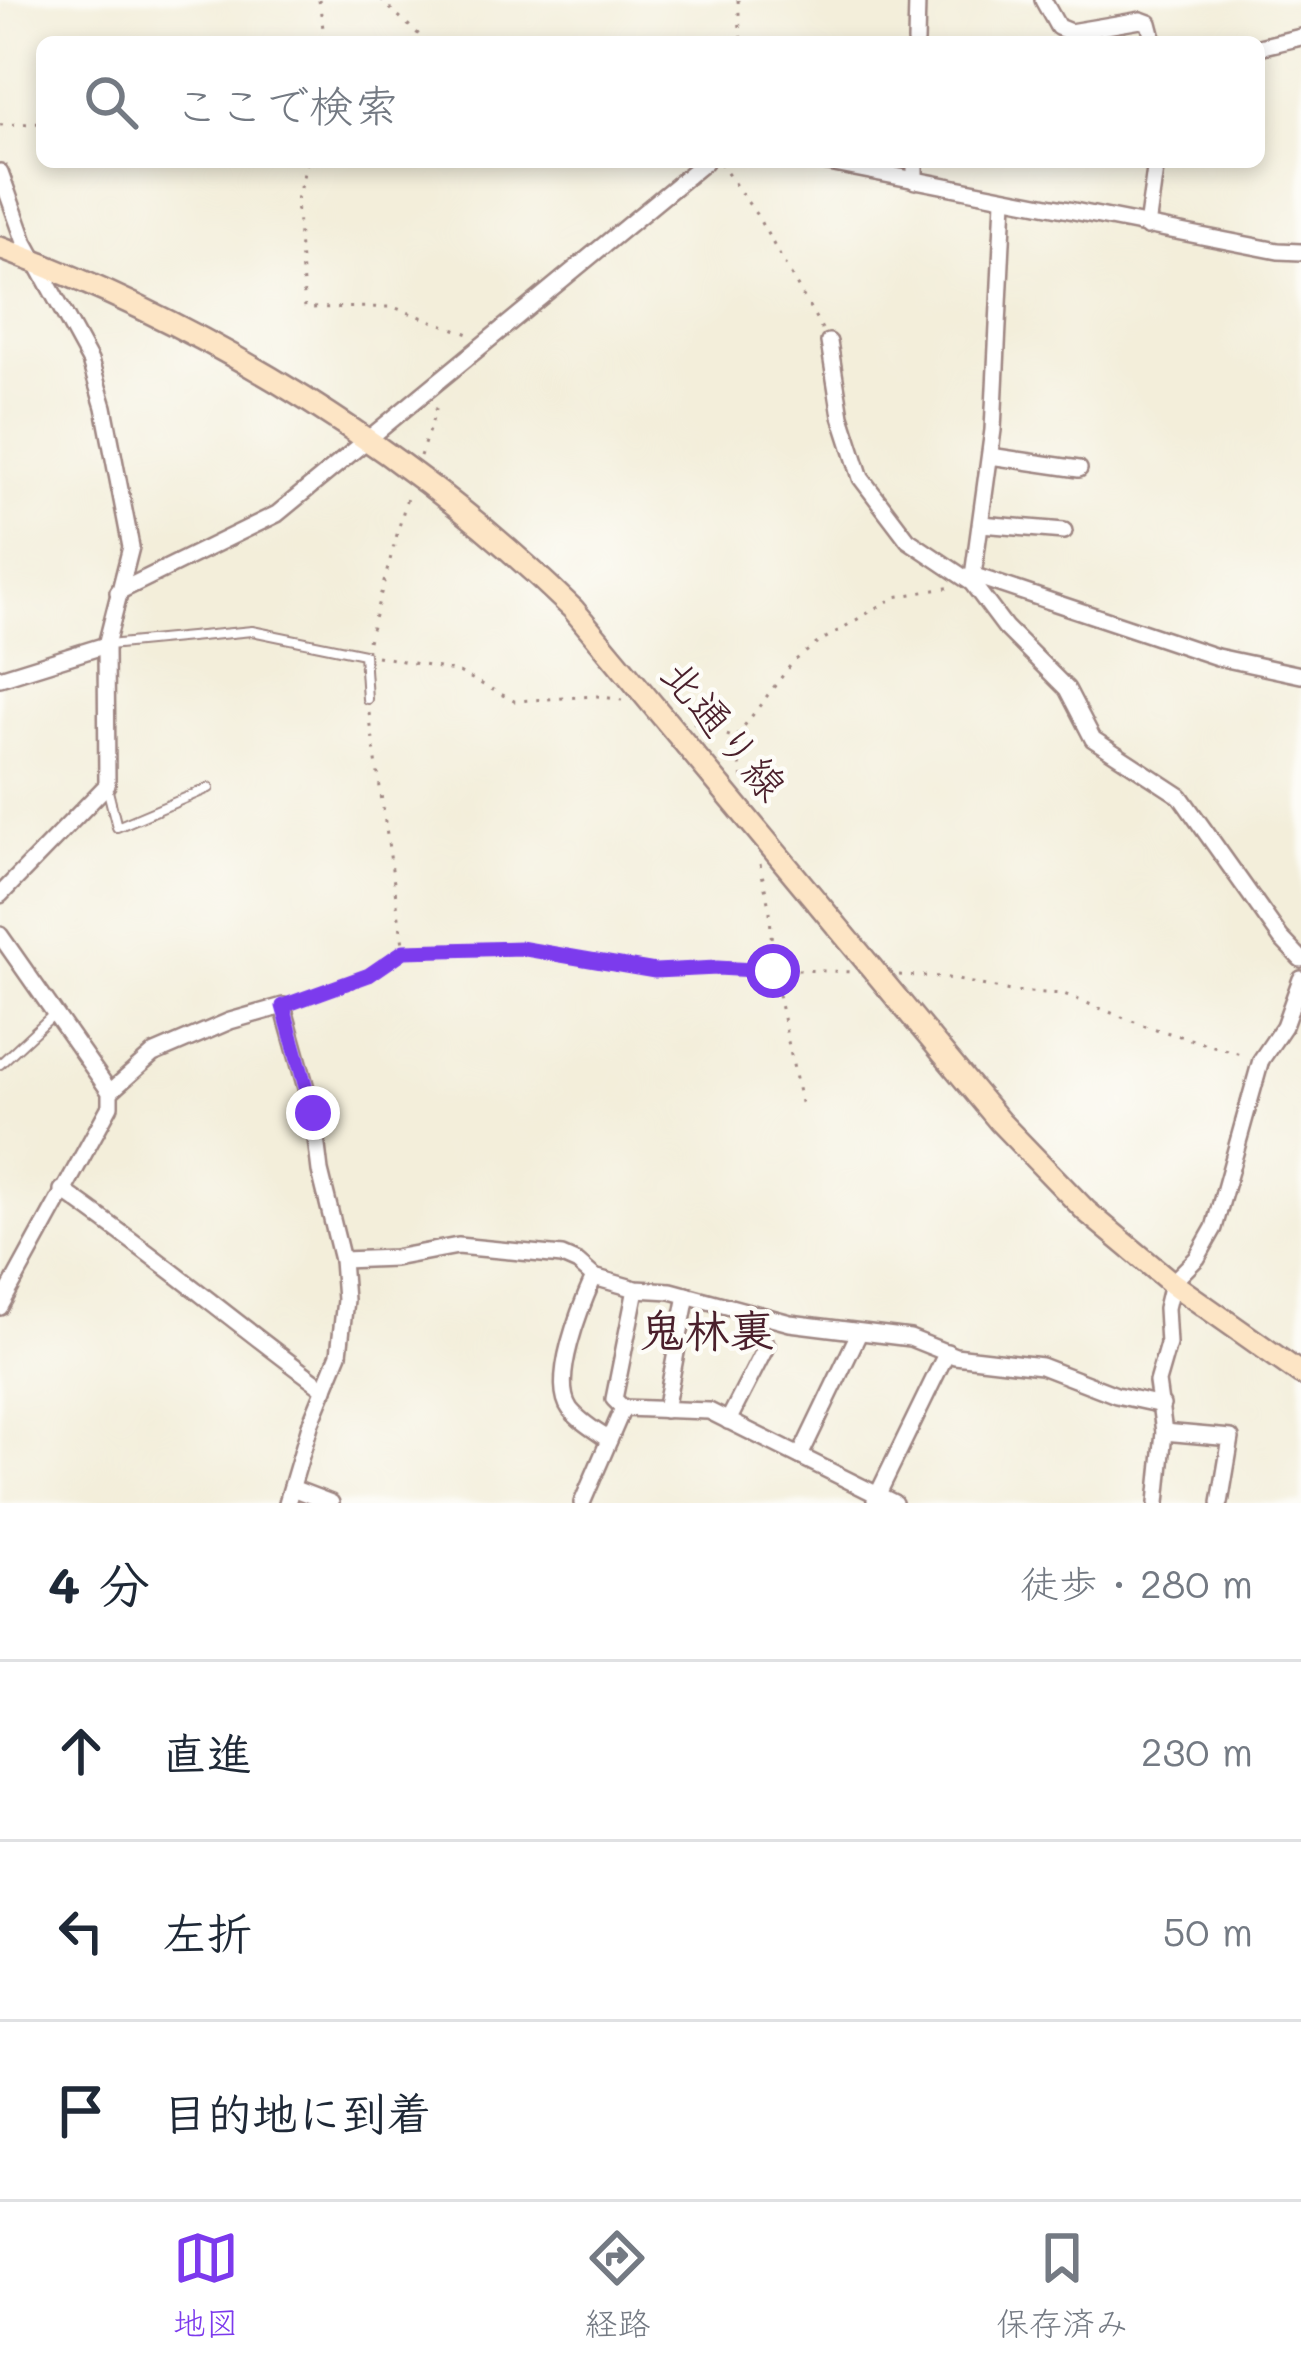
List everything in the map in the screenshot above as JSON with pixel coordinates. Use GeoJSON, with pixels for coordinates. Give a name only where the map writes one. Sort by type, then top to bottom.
{"type":"FeatureCollection","features":[{"type":"Feature","properties":{"kind":"street"},"geometry":{"type":"LineString","coordinates":[[916,36],[917,0]]}},
{"type":"Feature","properties":{"kind":"street"},"geometry":{"type":"LineString","coordinates":[[1043,0],[1058,27],[1070,32],[1141,20],[1148,23],[1152,36]]}},
{"type":"Feature","properties":{"kind":"street"},"geometry":{"type":"LineString","coordinates":[[1265,46],[1301,37]]}},
{"type":"Feature","properties":{"kind":"street"},"geometry":{"type":"LineString","coordinates":[[118,592],[277,514],[697,168]]}},
{"type":"Feature","properties":{"kind":"street"},"geometry":{"type":"LineString","coordinates":[[853,168],[1301,252]]}},
{"type":"Feature","properties":{"kind":"street"},"geometry":{"type":"LineString","coordinates":[[915,168],[915,181]]}},
{"type":"Feature","properties":{"kind":"street"},"geometry":{"type":"LineString","coordinates":[[1147,226],[1155,168]]}},
{"type":"Feature","properties":{"kind":"street"},"geometry":{"type":"LineString","coordinates":[[0,172],[26,242],[90,361],[104,407],[131,547],[106,645],[107,785],[0,895]]}},
{"type":"Feature","properties":{"kind":"street"},"geometry":{"type":"LineString","coordinates":[[1004,200],[990,456],[974,580],[1005,627],[1067,688],[1093,740],[1180,796],[1301,959]]}},
{"type":"Feature","properties":{"kind":"street","name":"北通り線"},"geometry":{"type":"LineString","coordinates":[[0,248],[169,323],[284,385],[414,474],[527,564],[573,609],[1000,1122],[1086,1211],[1172,1283],[1301,1374]]}},
{"type":"Feature","properties":{"kind":"street"},"geometry":{"type":"LineString","coordinates":[[829,342],[841,416],[862,478],[908,540],[974,580],[1217,657],[1301,675]]}},
{"type":"Feature","properties":{"kind":"street"},"geometry":{"type":"LineString","coordinates":[[990,456],[1079,469]]}},
{"type":"Feature","properties":{"kind":"street"},"geometry":{"type":"LineString","coordinates":[[981,524],[1064,531]]}},
{"type":"Feature","properties":{"kind":"street"},"geometry":{"type":"LineString","coordinates":[[0,678],[106,645]]}},
{"type":"Feature","properties":{"kind":"street"},"geometry":{"type":"LineString","coordinates":[[0,935],[110,1092],[110,1106],[0,1307]]}},
{"type":"Feature","properties":{"kind":"street"},"geometry":{"type":"LineString","coordinates":[[1157,1503],[1165,1432],[1157,1382],[1168,1344],[1166,1308],[1172,1283],[1198,1258],[1214,1228],[1261,1060],[1284,1026],[1301,979]]}},
{"type":"Feature","properties":{"kind":"street"},"geometry":{"type":"LineString","coordinates":[[110,1092],[153,1054],[230,1021],[283,1006],[305,1082],[320,1172],[342,1260],[345,1300],[339,1354],[290,1496],[331,1503]]}},
{"type":"Feature","properties":{"kind":"street"},"geometry":{"type":"LineString","coordinates":[[62,1190],[325,1389]]}},
{"type":"Feature","properties":{"kind":"street"},"geometry":{"type":"LineString","coordinates":[[342,1260],[394,1258],[458,1246],[562,1256],[594,1277],[636,1288],[687,1295],[790,1323],[910,1338],[947,1352],[1040,1366],[1116,1395],[1162,1405]]}},
{"type":"Feature","properties":{"kind":"street"},"geometry":{"type":"LineString","coordinates":[[594,1277],[577,1315],[562,1386],[569,1408],[609,1441]]}},
{"type":"Feature","properties":{"kind":"street"},"geometry":{"type":"LineString","coordinates":[[636,1288],[614,1399],[623,1408],[709,1412],[881,1500],[947,1352]]}},
{"type":"Feature","properties":{"kind":"street"},"geometry":{"type":"LineString","coordinates":[[664,1410],[687,1295]]}},
{"type":"Feature","properties":{"kind":"street"},"geometry":{"type":"LineString","coordinates":[[800,1456],[859,1333]]}},
{"type":"Feature","properties":{"kind":"street"},"geometry":{"type":"LineString","coordinates":[[728,1420],[767,1345]]}},
{"type":"Feature","properties":{"kind":"street"},"geometry":{"type":"LineString","coordinates":[[581,1503],[623,1408]]}},
{"type":"Feature","properties":{"kind":"street"},"geometry":{"type":"LineString","coordinates":[[1165,1432],[1231,1438],[1220,1503]]}},
{"type":"Feature","properties":{"kind":"lane"},"geometry":{"type":"LineString","coordinates":[[106,645],[252,631],[364,654],[368,699]]}},
{"type":"Feature","properties":{"kind":"lane"},"geometry":{"type":"LineString","coordinates":[[107,785],[117,827],[209,788]]}},
{"type":"Feature","properties":{"kind":"lane"},"geometry":{"type":"LineString","coordinates":[[0,1064],[57,1011]]}},
{"type":"Feature","properties":{"kind":"path"},"geometry":{"type":"LineString","coordinates":[[319,0],[324,36]]}},
{"type":"Feature","properties":{"kind":"path"},"geometry":{"type":"LineString","coordinates":[[381,0],[420,36]]}},
{"type":"Feature","properties":{"kind":"path"},"geometry":{"type":"LineString","coordinates":[[738,0],[741,36]]}},
{"type":"Feature","properties":{"kind":"path"},"geometry":{"type":"LineString","coordinates":[[0,125],[36,122]]}},
{"type":"Feature","properties":{"kind":"path"},"geometry":{"type":"LineString","coordinates":[[305,168],[296,202],[305,308],[393,308],[488,340]]}},
{"type":"Feature","properties":{"kind":"path"},"geometry":{"type":"LineString","coordinates":[[722,168],[756,214],[829,342]]}},
{"type":"Feature","properties":{"kind":"path"},"geometry":{"type":"LineString","coordinates":[[424,393],[436,410],[364,654],[459,672],[514,701],[597,697],[653,705]]}},
{"type":"Feature","properties":{"kind":"path"},"geometry":{"type":"LineString","coordinates":[[802,1107],[773,971],[770,912],[735,739],[793,662],[818,642],[895,597],[974,580]]}},
{"type":"Feature","properties":{"kind":"path"},"geometry":{"type":"LineString","coordinates":[[368,699],[404,951]]}},
{"type":"Feature","properties":{"kind":"path"},"geometry":{"type":"LineString","coordinates":[[682,717],[735,739]]}},
{"type":"Feature","properties":{"kind":"path"},"geometry":{"type":"LineString","coordinates":[[283,1006],[369,975],[404,951],[520,948],[655,971],[717,968],[943,977],[1010,991],[1064,994],[1142,1025],[1261,1060]]}},
{"type":"Feature","properties":{"kind":"district","name":"鬼林裏"},"geometry":{"type":"Point","coordinates":[707,1331]}},
{"type":"Feature","properties":{"kind":"route"},"geometry":{"type":"LineString","coordinates":[[313,1113],[283,1006],[369,975],[404,951],[520,948],[655,971],[773,971]]}}]}
